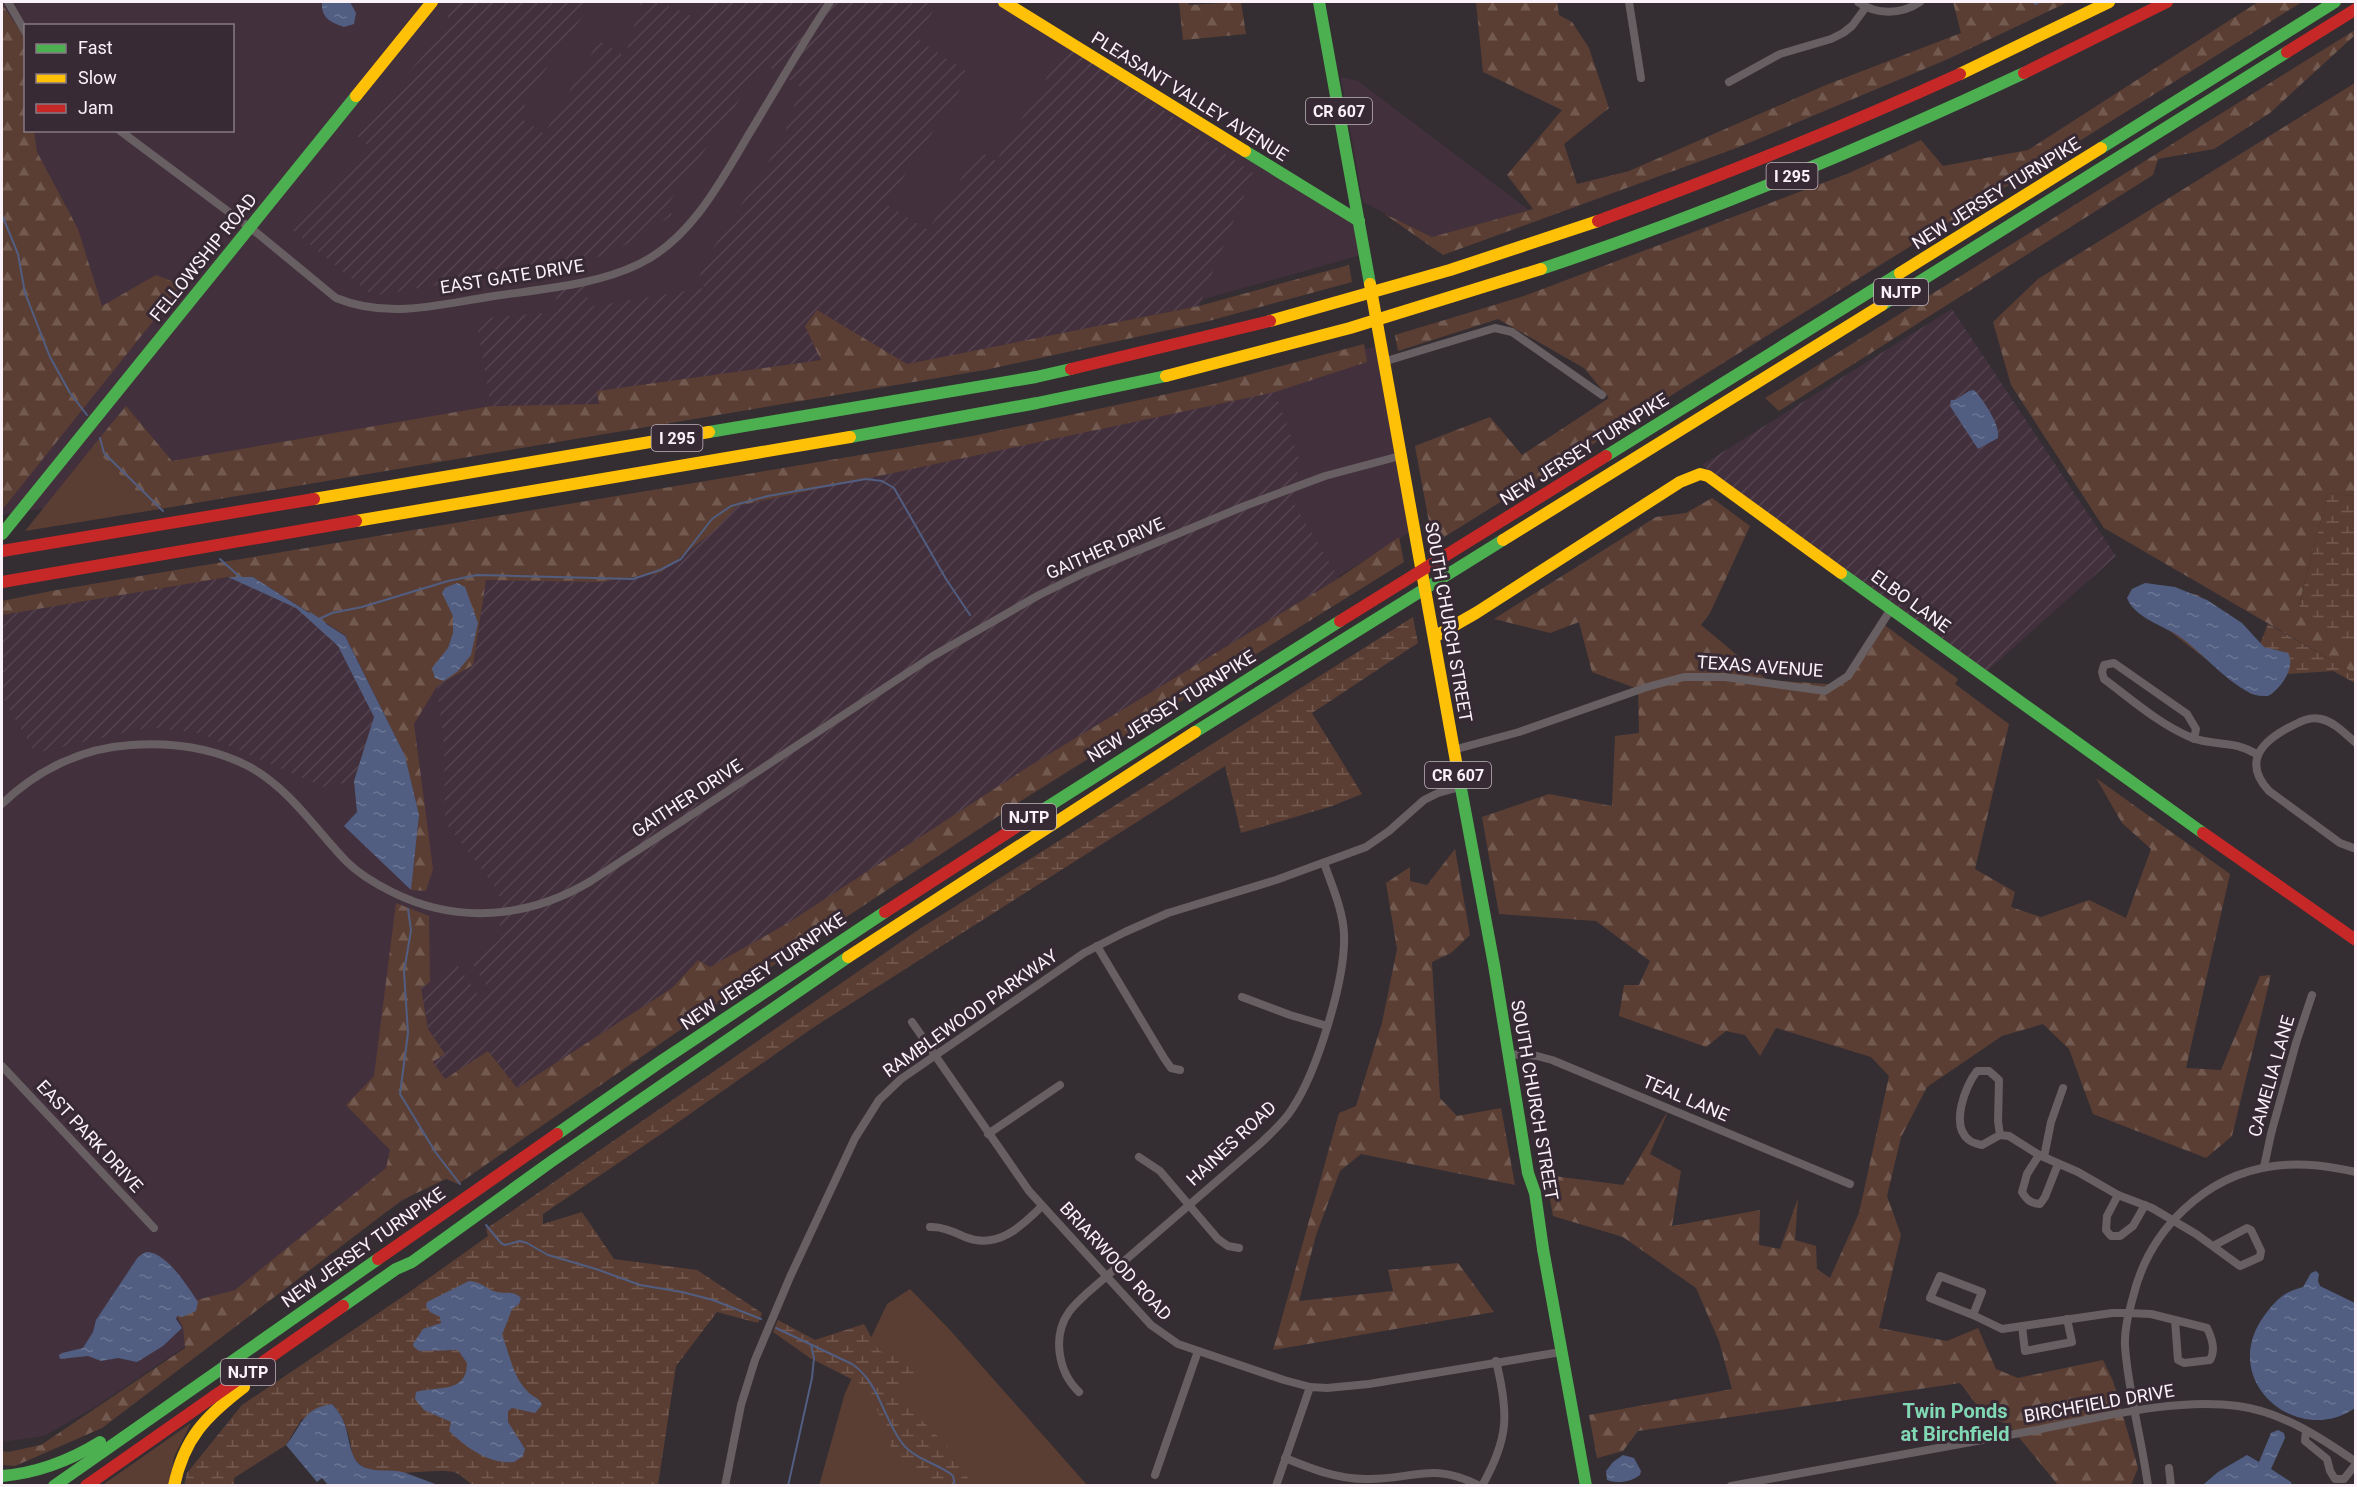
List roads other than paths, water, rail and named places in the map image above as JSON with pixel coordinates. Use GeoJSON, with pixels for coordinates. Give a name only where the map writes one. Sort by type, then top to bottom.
{"type":"FeatureCollection","features":[{"type":"Feature","properties":{"kind":"main road","name":"FELLOWSHIP ROAD"},"geometry":{"type":"LineString","coordinates":[[3,532],[432,2]]}},
{"type":"Feature","properties":{"kind":"main road","name":"PLEASANT VALLEY AVENUE"},"geometry":{"type":"LineString","coordinates":[[1004,2],[1359,220]]}},
{"type":"Feature","properties":{"kind":"main road","name":"SOUTH CHURCH STREET"},"geometry":{"type":"LineString","coordinates":[[1319,2],[1586,1485]]}},
{"type":"Feature","properties":{"kind":"main road","name":"I 295"},"geometry":{"type":"LineString","coordinates":[[2,551],[1036,377],[1174,346],[1347,301],[1501,254],[1602,220],[1780,152],[1944,81],[2109,2]]}},
{"type":"Feature","properties":{"kind":"main road","name":"I 295"},"geometry":{"type":"LineString","coordinates":[[2,582],[1048,402],[1222,363],[1502,283],[1599,250],[1783,180],[1855,151],[1977,96],[2167,2]]}},
{"type":"Feature","properties":{"kind":"main road","name":"NEW JERSEY TURNPIKE"},"geometry":{"type":"LineString","coordinates":[[54,1485],[660,1062],[947,870],[2335,2]]}},
{"type":"Feature","properties":{"kind":"main road","name":"NEW JERSEY TURNPIKE"},"geometry":{"type":"LineString","coordinates":[[86,1485],[396,1269],[412,1262],[838,962],[1068,812],[2355,9]]}},
{"type":"Feature","properties":{"kind":"main road","name":"ELBO LANE"},"geometry":{"type":"LineString","coordinates":[[1434,637],[1476,613],[1680,482],[1700,474],[1708,476],[2355,940]]}},
{"type":"Feature","properties":{"kind":"main road"},"geometry":{"type":"LineString","coordinates":[[174,1485],[186,1445],[198,1427],[214,1410],[412,1262]]}},
{"type":"Feature","properties":{"kind":"main road"},"geometry":{"type":"LineString","coordinates":[[2,1476],[39,1470],[83,1452],[289,1311],[351,1278]]}},
{"type":"Feature","properties":{"kind":"street"},"geometry":{"type":"LineString","coordinates":[[8,2],[24,30]]}},
{"type":"Feature","properties":{"kind":"street","name":"EAST GATE DRIVE"},"geometry":{"type":"LineString","coordinates":[[123,132],[250,228],[336,298],[377,309],[419,308],[600,278],[651,258],[667,246],[696,216],[730,166],[830,2]]}},
{"type":"Feature","properties":{"kind":"street"},"geometry":{"type":"LineString","coordinates":[[1629,2],[1641,78]]}},
{"type":"Feature","properties":{"kind":"street"},"geometry":{"type":"LineString","coordinates":[[1729,82],[1780,54],[1831,39],[1843,33],[1852,26],[1862,4],[1882,11],[1897,12],[1920,2]]}},
{"type":"Feature","properties":{"kind":"street"},"geometry":{"type":"LineString","coordinates":[[1383,362],[1495,328],[1503,329],[1512,332],[1602,395]]}},
{"type":"Feature","properties":{"kind":"street","name":"GAITHER DRIVE"},"geometry":{"type":"LineString","coordinates":[[2,804],[39,775],[65,761],[92,751],[147,743],[187,746],[221,754],[251,768],[293,801],[348,863],[400,897],[439,910],[467,914],[496,914],[538,906],[565,896],[591,881],[939,652],[1039,595],[1095,568],[1242,507],[1325,476],[1400,456]]}},
{"type":"Feature","properties":{"kind":"street","name":"TEXAS AVENUE"},"geometry":{"type":"LineString","coordinates":[[1454,750],[1500,738],[1647,687],[1684,678],[1725,677],[1825,691],[1848,676],[1892,609]]}},
{"type":"Feature","properties":{"kind":"street"},"geometry":{"type":"LineString","coordinates":[[2194,739],[2196,729],[2187,714],[2114,663],[2104,665],[2102,672],[2104,680],[2178,731],[2194,739],[2237,745],[2258,755]]}},
{"type":"Feature","properties":{"kind":"street"},"geometry":{"type":"LineString","coordinates":[[2355,742],[2333,723],[2320,718],[2307,719],[2269,739],[2258,755],[2257,774],[2269,791],[2340,843],[2355,849]]}},
{"type":"Feature","properties":{"kind":"street","name":"RAMBLEWOOD PARKWAY"},"geometry":{"type":"LineString","coordinates":[[724,1485],[741,1405],[755,1360],[790,1276],[855,1138],[870,1112],[889,1089],[934,1054],[1097,946],[1168,913],[1324,863],[1366,847],[1389,831],[1424,800],[1438,793],[1460,787]]}},
{"type":"Feature","properties":{"kind":"street","name":"HAINES ROAD"},"geometry":{"type":"LineString","coordinates":[[1079,1392],[1068,1378],[1059,1349],[1060,1334],[1069,1312],[1261,1143],[1285,1119],[1303,1090],[1327,1026],[1342,973],[1344,932],[1324,863]]}},
{"type":"Feature","properties":{"kind":"street"},"geometry":{"type":"LineString","coordinates":[[1097,946],[1164,1058],[1172,1068],[1180,1070]]}},
{"type":"Feature","properties":{"kind":"street","name":"CAMELIA LANE"},"geometry":{"type":"LineString","coordinates":[[2264,1167],[2298,1034],[2312,995]]}},
{"type":"Feature","properties":{"kind":"street"},"geometry":{"type":"LineString","coordinates":[[1242,997],[1290,1016],[1327,1026]]}},
{"type":"Feature","properties":{"kind":"street","name":"BRIARWOOD ROAD"},"geometry":{"type":"LineString","coordinates":[[912,1022],[988,1134],[1042,1206],[1160,1333],[1178,1344],[1310,1387],[1338,1388],[1561,1352]]}},
{"type":"Feature","properties":{"kind":"street","name":"TEAL LANE"},"geometry":{"type":"LineString","coordinates":[[1508,1054],[1530,1055],[1552,1060],[1850,1184]]}},
{"type":"Feature","properties":{"kind":"street","name":"EAST PARK DRIVE"},"geometry":{"type":"LineString","coordinates":[[2,1066],[153,1228]]}},
{"type":"Feature","properties":{"kind":"street"},"geometry":{"type":"LineString","coordinates":[[2000,1135],[1999,1080],[1989,1071],[1977,1071],[1968,1082],[1960,1113],[1960,1129],[1969,1140],[1982,1145],[2000,1135],[2009,1136],[2042,1156],[2077,1171],[2118,1195],[2145,1205],[2213,1246],[2240,1266],[2260,1257],[2261,1251],[2251,1230],[2247,1228],[2213,1246]]}},
{"type":"Feature","properties":{"kind":"street"},"geometry":{"type":"LineString","coordinates":[[988,1134],[1060,1085]]}},
{"type":"Feature","properties":{"kind":"street"},"geometry":{"type":"LineString","coordinates":[[2058,1164],[2040,1204],[2026,1199],[2022,1192],[2027,1174],[2042,1156],[2063,1088]]}},
{"type":"Feature","properties":{"kind":"street"},"geometry":{"type":"LineString","coordinates":[[1139,1157],[1160,1171],[1223,1243],[1239,1248]]}},
{"type":"Feature","properties":{"kind":"street"},"geometry":{"type":"LineString","coordinates":[[2148,1485],[2125,1345],[2128,1313],[2146,1256],[2172,1221],[2197,1199],[2217,1185],[2239,1174],[2264,1167],[2317,1165],[2355,1172]]}},
{"type":"Feature","properties":{"kind":"street"},"geometry":{"type":"LineString","coordinates":[[2118,1195],[2106,1223],[2106,1230],[2111,1236],[2120,1236],[2133,1226],[2145,1205]]}},
{"type":"Feature","properties":{"kind":"street"},"geometry":{"type":"LineString","coordinates":[[930,1227],[956,1232],[972,1239],[990,1241],[1008,1235],[1042,1206]]}},
{"type":"Feature","properties":{"kind":"street"},"geometry":{"type":"LineString","coordinates":[[1972,1315],[1982,1292],[1940,1275],[1930,1298],[2002,1329],[2067,1319],[2128,1313],[2151,1314],[2175,1320],[2207,1328],[2214,1355],[2210,1360],[2184,1363],[2178,1360],[2175,1320]]}},
{"type":"Feature","properties":{"kind":"street"},"geometry":{"type":"LineString","coordinates":[[2022,1326],[2025,1351],[2072,1342],[2067,1319]]}},
{"type":"Feature","properties":{"kind":"street"},"geometry":{"type":"LineString","coordinates":[[1155,1475],[1198,1351]]}},
{"type":"Feature","properties":{"kind":"street"},"geometry":{"type":"LineString","coordinates":[[1285,1458],[1319,1472],[1351,1479],[1378,1479],[1436,1472],[1454,1475],[1481,1485],[1498,1456],[1504,1432],[1504,1397],[1496,1361]]}},
{"type":"Feature","properties":{"kind":"street"},"geometry":{"type":"LineString","coordinates":[[1276,1485],[1310,1387]]}},
{"type":"Feature","properties":{"kind":"street","name":"BIRCHFIELD DRIVE"},"geometry":{"type":"LineString","coordinates":[[1731,1485],[2136,1412],[2196,1404],[2236,1406],[2281,1418],[2306,1431],[2355,1463]]}},
{"type":"Feature","properties":{"kind":"street"},"geometry":{"type":"LineString","coordinates":[[2306,1431],[2305,1442],[2327,1459],[2330,1471],[2336,1479],[2343,1479],[2355,1463]]}},
{"type":"Feature","properties":{"kind":"street"},"geometry":{"type":"LineString","coordinates":[[2169,1468],[2171,1485]]}},
{"type":"Feature","properties":{"kind":"water"},"geometry":{"type":"Polygon","coordinates":[[[322,2],[350,2],[356,13],[354,24],[344,27],[331,21],[323,12],[322,2]]]}},
{"type":"Feature","properties":{"kind":"water"},"geometry":{"type":"Polygon","coordinates":[[[1974,390],[1990,413],[1998,433],[1998,438],[1978,449],[1950,406],[1951,400],[1974,390]]]}},
{"type":"Feature","properties":{"kind":"water"},"geometry":{"type":"Polygon","coordinates":[[[228,577],[253,577],[345,636],[405,756],[419,815],[411,890],[344,826],[357,812],[354,781],[374,717],[338,646],[296,608],[228,577]]]}},
{"type":"Feature","properties":{"kind":"water"},"geometry":{"type":"Polygon","coordinates":[[[457,583],[465,587],[478,623],[471,655],[458,671],[444,681],[435,678],[432,668],[448,648],[453,633],[453,616],[442,593],[445,588],[457,583]]]}},
{"type":"Feature","properties":{"kind":"water"},"geometry":{"type":"Polygon","coordinates":[[[2145,583],[2175,587],[2207,600],[2242,623],[2264,647],[2288,653],[2289,671],[2282,683],[2273,693],[2261,696],[2250,693],[2230,680],[2184,640],[2135,610],[2127,598],[2132,589],[2145,583]]]}},
{"type":"Feature","properties":{"kind":"water"},"geometry":{"type":"Polygon","coordinates":[[[146,1252],[161,1257],[176,1271],[198,1302],[196,1311],[182,1317],[177,1316],[176,1319],[182,1328],[163,1346],[137,1362],[118,1358],[101,1361],[88,1356],[60,1359],[59,1355],[62,1353],[83,1348],[93,1332],[96,1320],[138,1257],[146,1252]]]}},
{"type":"Feature","properties":{"kind":"water"},"geometry":{"type":"Polygon","coordinates":[[[2316,1271],[2319,1274],[2320,1286],[2355,1303],[2355,1408],[2333,1418],[2310,1420],[2289,1414],[2270,1401],[2257,1384],[2250,1363],[2252,1340],[2264,1316],[2280,1297],[2303,1287],[2311,1273],[2316,1271]]]}},
{"type":"Feature","properties":{"kind":"water"},"geometry":{"type":"Polygon","coordinates":[[[469,1281],[477,1282],[497,1292],[515,1294],[521,1298],[519,1304],[512,1309],[502,1335],[518,1379],[542,1405],[535,1413],[512,1408],[508,1411],[508,1422],[525,1449],[523,1456],[514,1462],[487,1458],[471,1449],[449,1431],[451,1422],[424,1410],[415,1399],[416,1392],[449,1387],[462,1380],[466,1373],[467,1363],[458,1350],[419,1351],[413,1344],[423,1329],[441,1323],[440,1317],[430,1312],[426,1306],[427,1302],[469,1281]]]}},
{"type":"Feature","properties":{"kind":"water"},"geometry":{"type":"Polygon","coordinates":[[[332,1404],[344,1424],[353,1455],[362,1466],[368,1469],[403,1472],[438,1485],[328,1485],[322,1478],[317,1482],[286,1445],[308,1414],[314,1409],[332,1404]]]}},
{"type":"Feature","properties":{"kind":"water"},"geometry":{"type":"Polygon","coordinates":[[[2278,1430],[2284,1433],[2285,1438],[2271,1469],[2292,1485],[2204,1484],[2218,1472],[2247,1455],[2259,1462],[2271,1433],[2278,1430]]]}},
{"type":"Feature","properties":{"kind":"water"},"geometry":{"type":"Polygon","coordinates":[[[1623,1455],[1634,1458],[1641,1471],[1640,1475],[1624,1482],[1607,1480],[1606,1471],[1623,1455]]]}},
{"type":"Feature","properties":{"kind":"waterway"},"geometry":{"type":"LineString","coordinates":[[2035,4],[2039,2]]}},
{"type":"Feature","properties":{"kind":"waterway"},"geometry":{"type":"LineString","coordinates":[[2,215],[18,254],[25,293],[50,357],[70,393],[87,415]]}},
{"type":"Feature","properties":{"kind":"waterway"},"geometry":{"type":"LineString","coordinates":[[100,438],[104,453],[163,511]]}},
{"type":"Feature","properties":{"kind":"waterway"},"geometry":{"type":"LineString","coordinates":[[319,619],[332,613],[362,607],[448,581],[477,575],[633,579],[660,570],[681,559],[712,519],[731,506],[768,496],[866,479],[882,481],[894,488],[946,579],[970,615]]}},
{"type":"Feature","properties":{"kind":"waterway"},"geometry":{"type":"LineString","coordinates":[[220,559],[241,578]]}},
{"type":"Feature","properties":{"kind":"waterway"},"geometry":{"type":"LineString","coordinates":[[310,613],[325,623]]}},
{"type":"Feature","properties":{"kind":"waterway"},"geometry":{"type":"LineString","coordinates":[[408,909],[411,930],[404,972],[408,1033],[400,1094],[436,1153],[460,1184]]}},
{"type":"Feature","properties":{"kind":"waterway"},"geometry":{"type":"LineString","coordinates":[[486,1225],[505,1245],[520,1241],[527,1243],[548,1255],[640,1285],[713,1300],[761,1319]]}},
{"type":"Feature","properties":{"kind":"waterway"},"geometry":{"type":"LineString","coordinates":[[776,1328],[852,1364],[869,1380],[890,1423],[907,1449],[953,1476],[955,1486]]}},
{"type":"Feature","properties":{"kind":"waterway"},"geometry":{"type":"LineString","coordinates":[[788,1486],[812,1378],[814,1358],[811,1345]]}},
{"type":"Feature","properties":{"kind":"district","name":"Twin Ponds at Birchfield"},"geometry":{"type":"Point","coordinates":[1955,1422]}}]}
